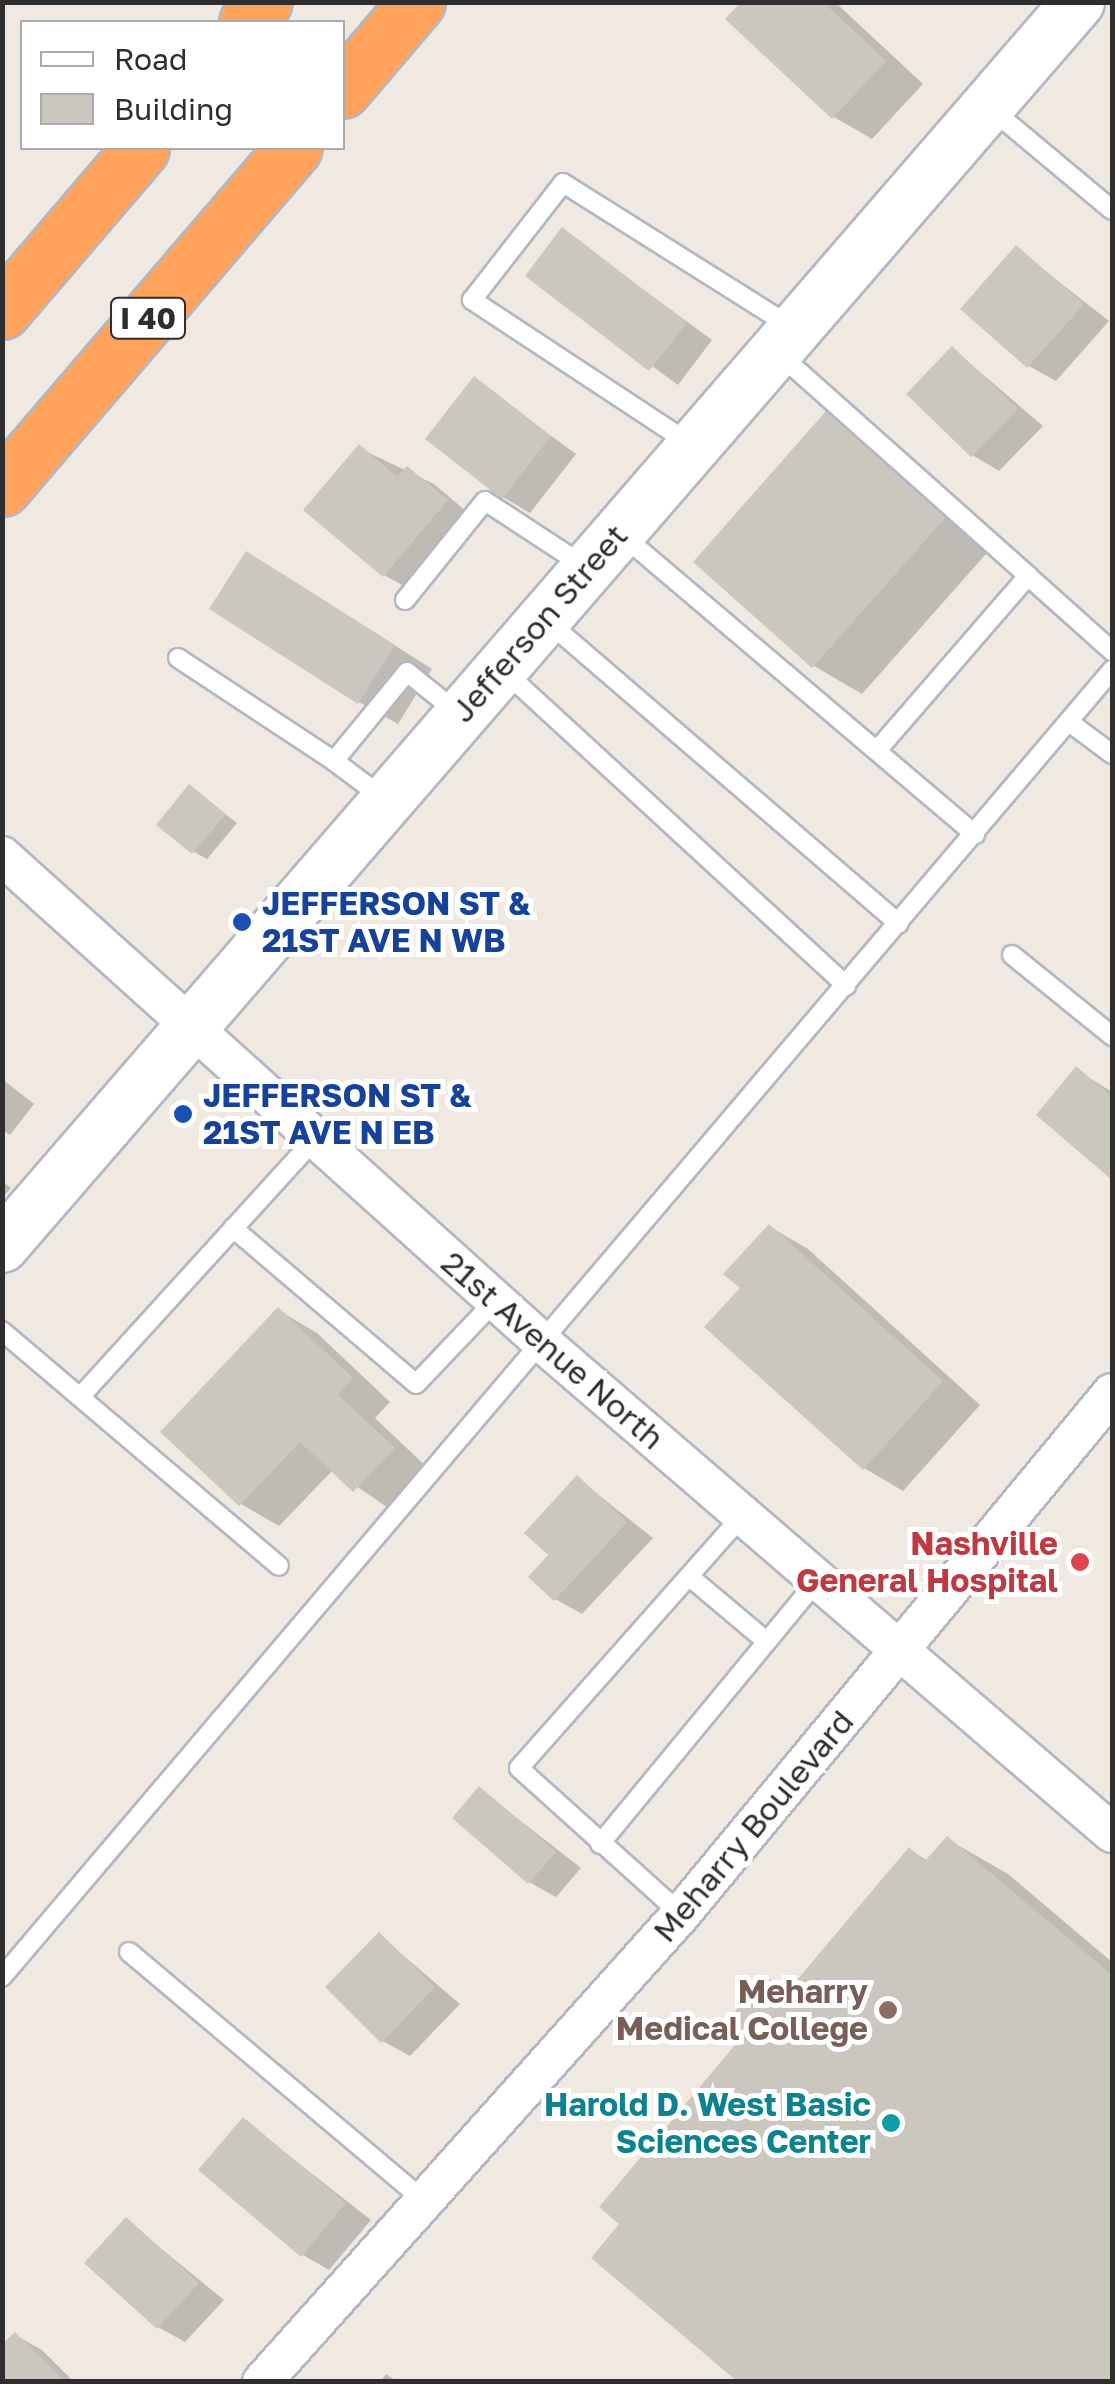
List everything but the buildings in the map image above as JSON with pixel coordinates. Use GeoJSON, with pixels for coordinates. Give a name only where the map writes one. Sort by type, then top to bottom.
{"type":"FeatureCollection","features":[{"type":"Feature","properties":{"kind":"highway"},"geometry":{"type":"LineString","coordinates":[[345,86],[417,2]]}},
{"type":"Feature","properties":{"kind":"highway"},"geometry":{"type":"LineString","coordinates":[[2,311],[139,150]]}},
{"type":"Feature","properties":{"kind":"highway","name":"I 40"},"geometry":{"type":"LineString","coordinates":[[2,488],[291,150]]}},
{"type":"Feature","properties":{"kind":"main road","name":"Jefferson Street"},"geometry":{"type":"LineString","coordinates":[[2,1246],[1078,2]]}},
{"type":"Feature","properties":{"kind":"street","name":"21st Avenue North"},"geometry":{"type":"LineString","coordinates":[[2,856],[544,1345],[1111,1829]]}},
{"type":"Feature","properties":{"kind":"street","name":"Meharry Boulevard"},"geometry":{"type":"LineString","coordinates":[[262,2382],[681,1914],[1112,1393]]}},
{"type":"Feature","properties":{"kind":"lane"},"geometry":{"type":"LineString","coordinates":[[986,104],[1112,210]]}},
{"type":"Feature","properties":{"kind":"lane"},"geometry":{"type":"LineString","coordinates":[[692,445],[472,300],[563,183],[783,339],[1028,576],[1112,651]]}},
{"type":"Feature","properties":{"kind":"lane"},"geometry":{"type":"LineString","coordinates":[[405,600],[484,502],[602,549],[879,748],[975,834]]}},
{"type":"Feature","properties":{"kind":"lane"},"geometry":{"type":"LineString","coordinates":[[879,748],[1028,576]]}},
{"type":"Feature","properties":{"kind":"lane"},"geometry":{"type":"LineString","coordinates":[[543,618],[899,924]]}},
{"type":"Feature","properties":{"kind":"lane"},"geometry":{"type":"LineString","coordinates":[[178,658],[386,800]]}},
{"type":"Feature","properties":{"kind":"lane"},"geometry":{"type":"LineString","coordinates":[[500,668],[846,986]]}},
{"type":"Feature","properties":{"kind":"lane"},"geometry":{"type":"LineString","coordinates":[[2,1977],[544,1345],[1112,670]]}},
{"type":"Feature","properties":{"kind":"lane"},"geometry":{"type":"LineString","coordinates":[[334,762],[406,672],[460,714]]}},
{"type":"Feature","properties":{"kind":"lane"},"geometry":{"type":"LineString","coordinates":[[1070,722],[1112,754]]}},
{"type":"Feature","properties":{"kind":"lane"},"geometry":{"type":"LineString","coordinates":[[1012,954],[1112,1036]]}},
{"type":"Feature","properties":{"kind":"lane"},"geometry":{"type":"LineString","coordinates":[[80,1397],[315,1139]]}},
{"type":"Feature","properties":{"kind":"lane"},"geometry":{"type":"LineString","coordinates":[[233,1228],[416,1384],[496,1300]]}},
{"type":"Feature","properties":{"kind":"lane"},"geometry":{"type":"LineString","coordinates":[[2,1331],[279,1566]]}},
{"type":"Feature","properties":{"kind":"lane"},"geometry":{"type":"LineString","coordinates":[[681,1914],[519,1768],[692,1578],[743,1516]]}},
{"type":"Feature","properties":{"kind":"lane"},"geometry":{"type":"LineString","coordinates":[[692,1578],[766,1641]]}},
{"type":"Feature","properties":{"kind":"lane"},"geometry":{"type":"LineString","coordinates":[[600,1844],[818,1580]]}},
{"type":"Feature","properties":{"kind":"lane"},"geometry":{"type":"LineString","coordinates":[[130,1952],[423,2200]]}},
{"type":"Feature","properties":{"kind":"place","name":"JEFFERSON ST & 21ST AVE N WB"},"geometry":{"type":"Point","coordinates":[242,922]}},
{"type":"Feature","properties":{"kind":"place","name":"JEFFERSON ST & 21ST AVE N EB"},"geometry":{"type":"Point","coordinates":[183,1114]}},
{"type":"Feature","properties":{"kind":"place","name":"Nashville General Hospital"},"geometry":{"type":"Point","coordinates":[1080,1562]}},
{"type":"Feature","properties":{"kind":"place","name":"Meharry Medical College"},"geometry":{"type":"Point","coordinates":[888,2010]}},
{"type":"Feature","properties":{"kind":"place","name":"Harold D. West Basic Sciences Center"},"geometry":{"type":"Point","coordinates":[891,2123]}}]}
